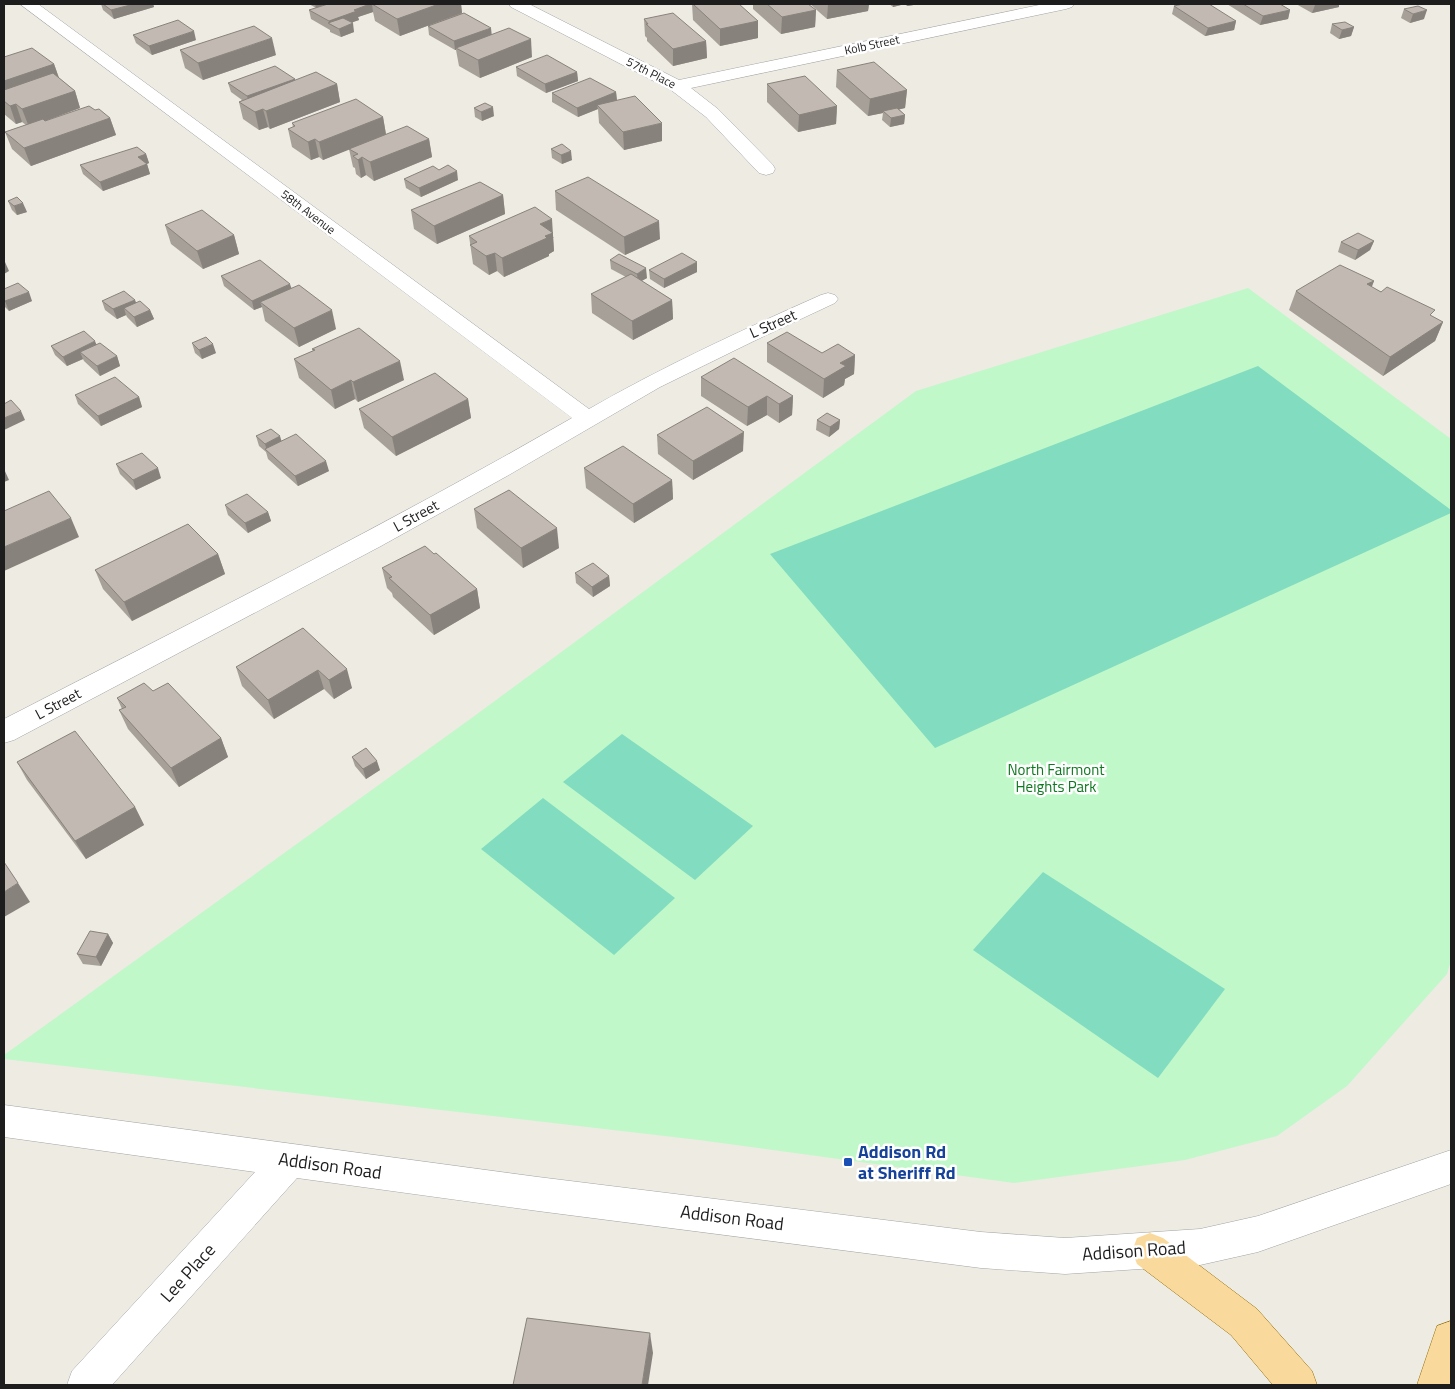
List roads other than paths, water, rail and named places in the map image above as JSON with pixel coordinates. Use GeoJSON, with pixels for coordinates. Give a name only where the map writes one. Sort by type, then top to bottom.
{"type":"FeatureCollection","features":[{"type":"Feature","properties":{"kind":"main road"},"geometry":{"type":"LineString","coordinates":[[1150,1251],[1244,1322],[1298,1385]]}},
{"type":"Feature","properties":{"kind":"main road"},"geometry":{"type":"LineString","coordinates":[[1436,1385],[1451,1340]]}},
{"type":"Feature","properties":{"kind":"street","name":"58th Avenue"},"geometry":{"type":"LineString","coordinates":[[28,4],[588,419]]}},
{"type":"Feature","properties":{"kind":"street","name":"57th Place"},"geometry":{"type":"LineString","coordinates":[[517,4],[677,86],[712,113],[766,169]]}},
{"type":"Feature","properties":{"kind":"street","name":"Kolb Street"},"geometry":{"type":"LineString","coordinates":[[677,86],[1066,4]]}},
{"type":"Feature","properties":{"kind":"street","name":"L Street"},"geometry":{"type":"LineString","coordinates":[[4,732],[380,535],[652,382],[828,299]]}},
{"type":"Feature","properties":{"kind":"street","name":"Addison Road"},"geometry":{"type":"LineString","coordinates":[[4,1121],[289,1161],[981,1250],[1065,1256],[1200,1247],[1258,1234],[1451,1168]]}},
{"type":"Feature","properties":{"kind":"street","name":"Lee Place"},"geometry":{"type":"LineString","coordinates":[[86,1385],[289,1161]]}},
{"type":"Feature","properties":{"kind":"place","name":"Addison Rd at Sheriff Rd"},"geometry":{"type":"Point","coordinates":[848,1162]}},
{"type":"Feature","properties":{"kind":"park label","name":"North Fairmont Heights Park"},"geometry":{"type":"Point","coordinates":[1056,778]}}]}
